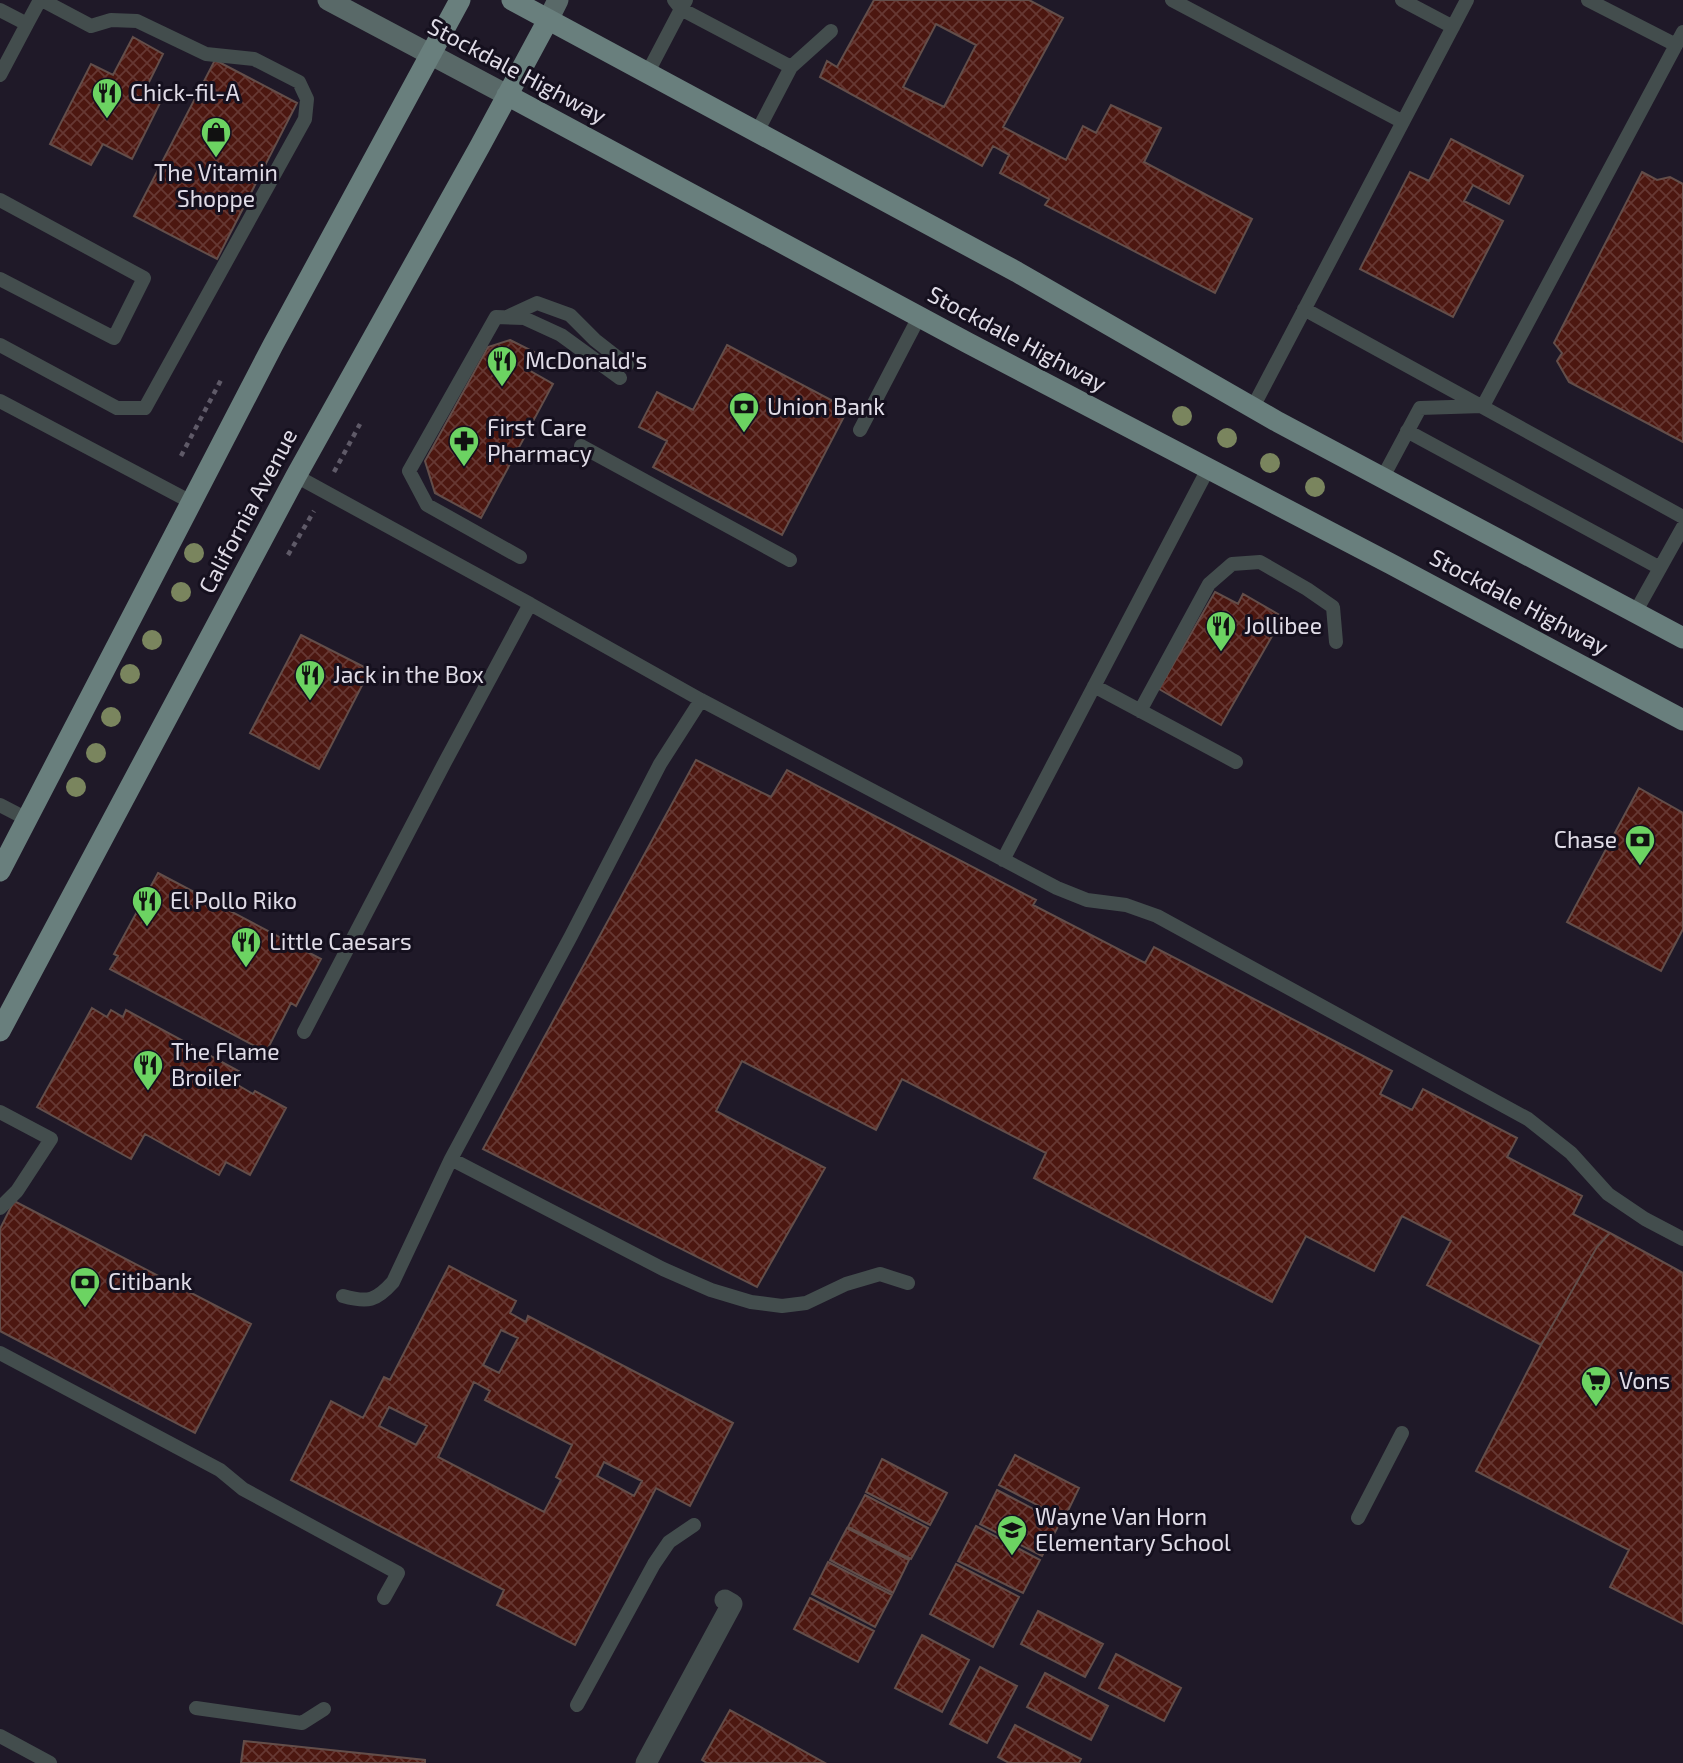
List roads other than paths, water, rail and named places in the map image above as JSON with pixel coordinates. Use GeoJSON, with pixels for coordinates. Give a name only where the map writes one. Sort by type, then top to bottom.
{"type":"FeatureCollection","features":[{"type":"Feature","properties":{"kind":"main road","name":"Stockdale Highway"},"geometry":{"type":"LineString","coordinates":[[328,0],[919,317],[1683,720]]}},
{"type":"Feature","properties":{"kind":"main road"},"geometry":{"type":"LineString","coordinates":[[0,871],[273,345],[460,0]]}},
{"type":"Feature","properties":{"kind":"main road","name":"Stockdale Highway"},"geometry":{"type":"LineString","coordinates":[[512,0],[1017,272],[1253,407],[1683,638]]}},
{"type":"Feature","properties":{"kind":"main road"},"geometry":{"type":"LineString","coordinates":[[548,20],[558,0]]}},
{"type":"Feature","properties":{"kind":"main road","name":"California Avenue"},"geometry":{"type":"LineString","coordinates":[[0,1031],[296,477],[548,20]]}},
{"type":"Feature","properties":{"kind":"street"},"geometry":{"type":"LineString","coordinates":[[646,1763],[732,1604],[725,1600]]}},
{"type":"Feature","properties":{"kind":"lane"},"geometry":{"type":"LineString","coordinates":[[0,75],[41,0],[91,26],[111,20],[137,21],[206,54],[254,59],[299,82],[307,99],[305,119],[145,408],[117,408],[0,345]]}},
{"type":"Feature","properties":{"kind":"lane"},"geometry":{"type":"LineString","coordinates":[[1172,0],[1403,122]]}},
{"type":"Feature","properties":{"kind":"lane"},"geometry":{"type":"LineString","coordinates":[[1402,0],[1453,27]]}},
{"type":"Feature","properties":{"kind":"lane"},"geometry":{"type":"LineString","coordinates":[[1253,407],[1467,0]]}},
{"type":"Feature","properties":{"kind":"lane"},"geometry":{"type":"LineString","coordinates":[[1483,406],[1679,39],[1594,1]]}},
{"type":"Feature","properties":{"kind":"lane"},"geometry":{"type":"LineString","coordinates":[[648,72],[679,2],[791,67]]}},
{"type":"Feature","properties":{"kind":"lane"},"geometry":{"type":"LineString","coordinates":[[0,10],[27,24]]}},
{"type":"Feature","properties":{"kind":"lane"},"geometry":{"type":"LineString","coordinates":[[757,132],[791,67],[831,31]]}},
{"type":"Feature","properties":{"kind":"lane"},"geometry":{"type":"LineString","coordinates":[[0,200],[144,278],[114,338],[0,279]]}},
{"type":"Feature","properties":{"kind":"lane"},"geometry":{"type":"LineString","coordinates":[[507,317],[537,303],[570,315],[623,372],[561,335],[524,318],[496,317],[408,471],[427,505],[520,557]]}},
{"type":"Feature","properties":{"kind":"lane"},"geometry":{"type":"LineString","coordinates":[[1304,309],[1683,517]]}},
{"type":"Feature","properties":{"kind":"lane"},"geometry":{"type":"LineString","coordinates":[[860,430],[919,317]]}},
{"type":"Feature","properties":{"kind":"lane"},"geometry":{"type":"LineString","coordinates":[[0,401],[193,503]]}},
{"type":"Feature","properties":{"kind":"lane"},"geometry":{"type":"LineString","coordinates":[[1383,477],[1420,408],[1483,406]]}},
{"type":"Feature","properties":{"kind":"lane"},"geometry":{"type":"LineString","coordinates":[[1407,431],[1660,568]]}},
{"type":"Feature","properties":{"kind":"lane"},"geometry":{"type":"LineString","coordinates":[[581,446],[790,560]]}},
{"type":"Feature","properties":{"kind":"lane"},"geometry":{"type":"LineString","coordinates":[[1003,860],[1208,468]]}},
{"type":"Feature","properties":{"kind":"lane"},"geometry":{"type":"LineString","coordinates":[[296,477],[701,700],[1003,860],[1087,900],[1126,905],[1157,916],[1444,1071],[1528,1119],[1571,1153],[1608,1194],[1683,1240]]}},
{"type":"Feature","properties":{"kind":"lane"},"geometry":{"type":"LineString","coordinates":[[1636,611],[1683,527]]}},
{"type":"Feature","properties":{"kind":"lane"},"geometry":{"type":"LineString","coordinates":[[1140,711],[1209,584],[1232,564],[1260,562],[1333,607],[1336,642]]}},
{"type":"Feature","properties":{"kind":"lane"},"geometry":{"type":"LineString","coordinates":[[304,1032],[530,604]]}},
{"type":"Feature","properties":{"kind":"lane"},"geometry":{"type":"LineString","coordinates":[[1094,686],[1236,762]]}},
{"type":"Feature","properties":{"kind":"lane"},"geometry":{"type":"LineString","coordinates":[[342,1296],[360,1301],[380,1296],[393,1282],[451,1159],[660,764],[701,700]]}},
{"type":"Feature","properties":{"kind":"lane"},"geometry":{"type":"LineString","coordinates":[[0,805],[27,819]]}},
{"type":"Feature","properties":{"kind":"lane"},"geometry":{"type":"LineString","coordinates":[[0,1112],[51,1139],[17,1191],[0,1208]]}},
{"type":"Feature","properties":{"kind":"lane"},"geometry":{"type":"LineString","coordinates":[[451,1159],[663,1269],[711,1290],[751,1302],[782,1306],[806,1303],[830,1291],[880,1274],[908,1283]]}},
{"type":"Feature","properties":{"kind":"lane"},"geometry":{"type":"LineString","coordinates":[[0,1353],[220,1470],[243,1489],[398,1573],[384,1598]]}},
{"type":"Feature","properties":{"kind":"lane"},"geometry":{"type":"LineString","coordinates":[[1358,1518],[1402,1433]]}},
{"type":"Feature","properties":{"kind":"lane"},"geometry":{"type":"LineString","coordinates":[[577,1705],[654,1564],[669,1542],[694,1525]]}},
{"type":"Feature","properties":{"kind":"lane"},"geometry":{"type":"LineString","coordinates":[[196,1707],[302,1723],[324,1709]]}},
{"type":"Feature","properties":{"kind":"lane"},"geometry":{"type":"LineString","coordinates":[[0,1736],[50,1763]]}},
{"type":"Feature","properties":{"kind":"place","name":"Chick-fil-A"},"geometry":{"type":"Point","coordinates":[107,120]}},
{"type":"Feature","properties":{"kind":"place","name":"The Vitamin Shoppe"},"geometry":{"type":"Point","coordinates":[216,159]}},
{"type":"Feature","properties":{"kind":"place","name":"McDonald's"},"geometry":{"type":"Point","coordinates":[502,388]}},
{"type":"Feature","properties":{"kind":"place","name":"Union Bank"},"geometry":{"type":"Point","coordinates":[744,434]}},
{"type":"Feature","properties":{"kind":"place","name":"First Care Pharmacy"},"geometry":{"type":"Point","coordinates":[464,468]}},
{"type":"Feature","properties":{"kind":"place","name":"Jollibee"},"geometry":{"type":"Point","coordinates":[1221,653]}},
{"type":"Feature","properties":{"kind":"place","name":"Jack in the Box"},"geometry":{"type":"Point","coordinates":[310,702]}},
{"type":"Feature","properties":{"kind":"place","name":"Chase"},"geometry":{"type":"Point","coordinates":[1640,867]}},
{"type":"Feature","properties":{"kind":"place","name":"El Pollo Riko"},"geometry":{"type":"Point","coordinates":[147,928]}},
{"type":"Feature","properties":{"kind":"place","name":"Little Caesars"},"geometry":{"type":"Point","coordinates":[246,969]}},
{"type":"Feature","properties":{"kind":"place","name":"The Flame Broiler"},"geometry":{"type":"Point","coordinates":[148,1092]}},
{"type":"Feature","properties":{"kind":"place","name":"Citibank"},"geometry":{"type":"Point","coordinates":[85,1309]}},
{"type":"Feature","properties":{"kind":"place","name":"Vons"},"geometry":{"type":"Point","coordinates":[1596,1408]}},
{"type":"Feature","properties":{"kind":"place","name":"Wayne Van Horn Elementary School"},"geometry":{"type":"Point","coordinates":[1012,1557]}}]}
